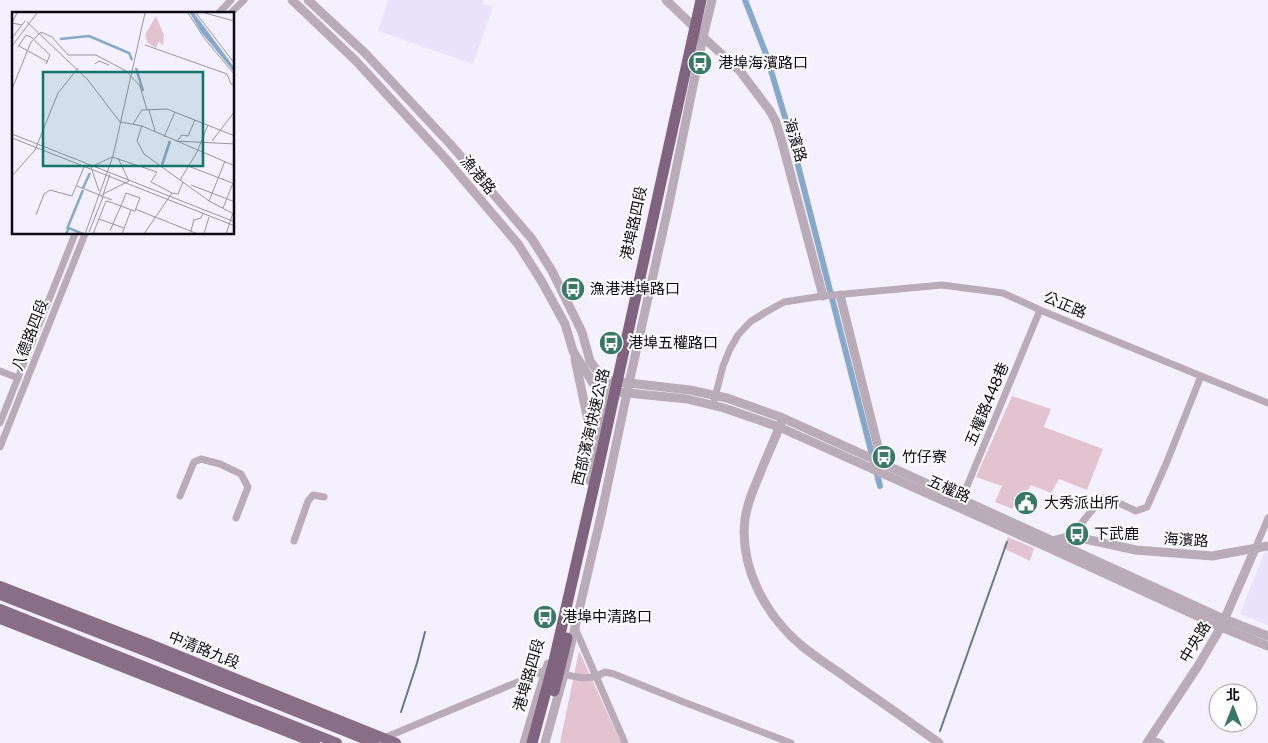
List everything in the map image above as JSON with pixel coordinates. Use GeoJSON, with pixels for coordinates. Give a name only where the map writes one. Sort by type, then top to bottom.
{"type":"FeatureCollection","features":[{"type":"Feature","properties":{"kind":"highway","name":"西部濱海快速公路"},"geometry":{"type":"LineString","coordinates":[[532,743],[562,626],[701,0]]}},
{"type":"Feature","properties":{"kind":"highway","name":"西部濱海快速公路"},"geometry":{"type":"LineString","coordinates":[[539,743],[561,666],[708,0]]}},
{"type":"Feature","properties":{"kind":"main road","name":"中清路九段"},"geometry":{"type":"LineString","coordinates":[[0,586],[150,644],[382,741],[396,743]]}},
{"type":"Feature","properties":{"kind":"main road","name":"中清路九段"},"geometry":{"type":"LineString","coordinates":[[0,595],[146,651],[374,743]]}},
{"type":"Feature","properties":{"kind":"main road"},"geometry":{"type":"LineString","coordinates":[[0,609],[337,743]]}},
{"type":"Feature","properties":{"kind":"main road"},"geometry":{"type":"LineString","coordinates":[[0,619],[315,743]]}},
{"type":"Feature","properties":{"kind":"street"},"geometry":{"type":"LineString","coordinates":[[220,12],[231,0]]}},
{"type":"Feature","properties":{"kind":"street"},"geometry":{"type":"LineString","coordinates":[[232,12],[244,0]]}},
{"type":"Feature","properties":{"kind":"street","name":"漁港路"},"geometry":{"type":"LineString","coordinates":[[292,0],[356,61],[446,159],[518,244],[565,324],[573,351],[594,383],[608,392]]}},
{"type":"Feature","properties":{"kind":"street","name":"漁港路"},"geometry":{"type":"LineString","coordinates":[[308,0],[379,67],[451,145],[532,239],[552,271],[582,332],[590,361],[598,372],[611,381]]}},
{"type":"Feature","properties":{"kind":"street","name":"海濱路"},"geometry":{"type":"LineString","coordinates":[[666,0],[740,71],[776,122],[823,296]]}},
{"type":"Feature","properties":{"kind":"street","name":"港埠路四段"},"geometry":{"type":"LineString","coordinates":[[524,743],[546,670],[577,547],[608,392],[645,237],[696,0]]}},
{"type":"Feature","properties":{"kind":"street","name":"港埠路四段"},"geometry":{"type":"LineString","coordinates":[[546,743],[601,516],[712,0]]}},
{"type":"Feature","properties":{"kind":"street","name":"八德路四段"},"geometry":{"type":"LineString","coordinates":[[0,447],[85,235]]}},
{"type":"Feature","properties":{"kind":"street"},"geometry":{"type":"LineString","coordinates":[[74,237],[81,243]]}},
{"type":"Feature","properties":{"kind":"street","name":"八德路四段"},"geometry":{"type":"LineString","coordinates":[[0,423],[74,237]]}},
{"type":"Feature","properties":{"kind":"street","name":"公正路"},"geometry":{"type":"LineString","coordinates":[[823,296],[942,285],[1003,293],[1040,310],[1268,403]]}},
{"type":"Feature","properties":{"kind":"street"},"geometry":{"type":"LineString","coordinates":[[840,294],[882,463]]}},
{"type":"Feature","properties":{"kind":"street"},"geometry":{"type":"LineString","coordinates":[[714,401],[730,348],[738,335],[750,322],[784,302],[823,296]]}},
{"type":"Feature","properties":{"kind":"street","name":"五權路448巷"},"geometry":{"type":"LineString","coordinates":[[960,504],[1040,310]]}},
{"type":"Feature","properties":{"kind":"street"},"geometry":{"type":"LineString","coordinates":[[573,351],[595,452]]}},
{"type":"Feature","properties":{"kind":"street"},"geometry":{"type":"LineString","coordinates":[[0,371],[18,378]]}},
{"type":"Feature","properties":{"kind":"street"},"geometry":{"type":"LineString","coordinates":[[1071,536],[1102,498],[1108,498],[1136,511],[1146,507],[1166,464],[1201,376]]}},
{"type":"Feature","properties":{"kind":"street","name":"五權路"},"geometry":{"type":"LineString","coordinates":[[611,381],[690,390],[960,504],[1223,623],[1268,646]]}},
{"type":"Feature","properties":{"kind":"street","name":"五權路"},"geometry":{"type":"LineString","coordinates":[[608,392],[740,402],[783,418],[882,463],[960,504]]}},
{"type":"Feature","properties":{"kind":"street"},"geometry":{"type":"LineString","coordinates":[[783,418],[752,492],[745,520],[747,558],[757,587],[780,624],[802,646],[935,742]]}},
{"type":"Feature","properties":{"kind":"street"},"geometry":{"type":"LineString","coordinates":[[180,496],[194,462],[201,459],[220,464],[240,474],[248,487],[236,518]]}},
{"type":"Feature","properties":{"kind":"street"},"geometry":{"type":"LineString","coordinates":[[294,541],[308,501],[313,496],[324,496]]}},
{"type":"Feature","properties":{"kind":"street"},"geometry":{"type":"LineString","coordinates":[[1255,549],[1268,518]]}},
{"type":"Feature","properties":{"kind":"street","name":"海濱路"},"geometry":{"type":"LineString","coordinates":[[1051,545],[1071,536],[1136,550],[1212,556],[1268,546]]}},
{"type":"Feature","properties":{"kind":"street","name":"中央路"},"geometry":{"type":"LineString","coordinates":[[1149,741],[1198,666],[1223,623],[1255,549]]}},
{"type":"Feature","properties":{"kind":"street","name":"五權路"},"geometry":{"type":"LineString","coordinates":[[1223,623],[1268,636]]}},
{"type":"Feature","properties":{"kind":"street"},"geometry":{"type":"LineString","coordinates":[[575,628],[625,743]]}},
{"type":"Feature","properties":{"kind":"street"},"geometry":{"type":"LineString","coordinates":[[382,741],[546,670],[583,678],[605,672],[614,674],[791,743]]}},
{"type":"Feature","properties":{"kind":"street"},"geometry":{"type":"LineString","coordinates":[[1149,741],[1161,743]]}},
{"type":"Feature","properties":{"kind":"shaded area"},"geometry":{"type":"Polygon","coordinates":[[[388,0],[483,0],[482,4],[493,7],[473,64],[378,31],[388,0]]]}},
{"type":"Feature","properties":{"kind":"shaded area"},"geometry":{"type":"Polygon","coordinates":[[[1012,396],[1051,409],[1044,427],[1103,449],[1087,490],[1059,479],[1051,493],[1031,485],[1026,494],[1021,492],[1012,509],[995,502],[1002,486],[976,477],[1012,396]]]}},
{"type":"Feature","properties":{"kind":"shaded area"},"geometry":{"type":"Polygon","coordinates":[[[1008,537],[1034,548],[1030,561],[1003,548],[1008,537]]]}},
{"type":"Feature","properties":{"kind":"shaded area"},"geometry":{"type":"Polygon","coordinates":[[[1264,553],[1268,553],[1268,625],[1240,614],[1264,553]]]}},
{"type":"Feature","properties":{"kind":"shaded area"},"geometry":{"type":"Polygon","coordinates":[[[579,651],[621,743],[560,743],[579,651]]]}},
{"type":"Feature","properties":{"kind":"waterway"},"geometry":{"type":"LineString","coordinates":[[745,0],[766,54],[790,134],[880,486]]}},
{"type":"Feature","properties":{"kind":"waterway"},"geometry":{"type":"LineString","coordinates":[[940,731],[1007,542]]}},
{"type":"Feature","properties":{"kind":"waterway"},"geometry":{"type":"LineString","coordinates":[[401,712],[425,632]]}},
{"type":"Feature","properties":{"kind":"place","name":"港埠海濱路口"},"geometry":{"type":"Point","coordinates":[700,63]}},
{"type":"Feature","properties":{"kind":"place","name":"漁港港埠路口"},"geometry":{"type":"Point","coordinates":[573,289]}},
{"type":"Feature","properties":{"kind":"place","name":"港埠五權路口"},"geometry":{"type":"Point","coordinates":[611,343]}},
{"type":"Feature","properties":{"kind":"place","name":"竹仔寮"},"geometry":{"type":"Point","coordinates":[884,457]}},
{"type":"Feature","properties":{"kind":"place","name":"大秀派出所"},"geometry":{"type":"Point","coordinates":[1026,503]}},
{"type":"Feature","properties":{"kind":"place","name":"下武鹿"},"geometry":{"type":"Point","coordinates":[1077,534]}},
{"type":"Feature","properties":{"kind":"place","name":"港埠中清路口"},"geometry":{"type":"Point","coordinates":[545,617]}}]}
